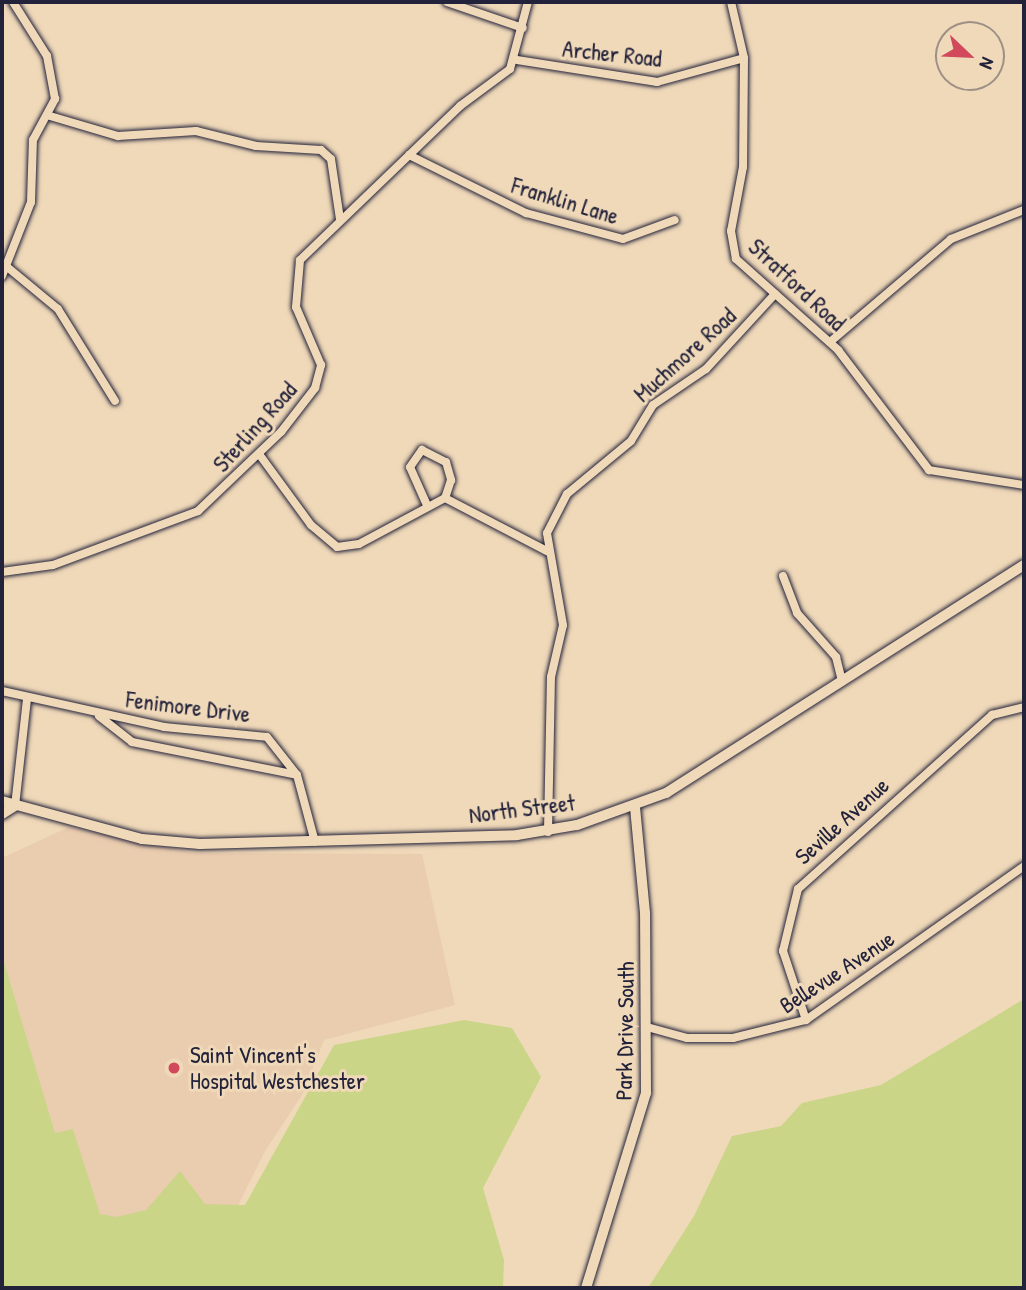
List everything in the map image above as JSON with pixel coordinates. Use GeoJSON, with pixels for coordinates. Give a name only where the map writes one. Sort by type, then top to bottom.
{"type":"FeatureCollection","features":[{"type":"Feature","properties":{"kind":"main road","name":"North Street"},"geometry":{"type":"LineString","coordinates":[[2,801],[142,839],[315,842],[548,832],[635,807],[842,681],[1024,565]]}},
{"type":"Feature","properties":{"kind":"street"},"geometry":{"type":"LineString","coordinates":[[2,276],[33,192],[33,141],[50,116],[54,78],[13,2]]}},
{"type":"Feature","properties":{"kind":"street"},"geometry":{"type":"LineString","coordinates":[[447,2],[523,28]]}},
{"type":"Feature","properties":{"kind":"street"},"geometry":{"type":"LineString","coordinates":[[517,60],[528,2]]}},
{"type":"Feature","properties":{"kind":"street","name":"Stratford Road"},"geometry":{"type":"LineString","coordinates":[[731,2],[744,58],[743,167],[730,244],[736,259],[830,342],[929,470],[1024,485]]}},
{"type":"Feature","properties":{"kind":"street","name":"Archer Road"},"geometry":{"type":"LineString","coordinates":[[517,60],[657,82],[744,58]]}},
{"type":"Feature","properties":{"kind":"street","name":"Sterling Road"},"geometry":{"type":"LineString","coordinates":[[2,572],[33,571],[158,529],[198,511],[260,454],[319,377],[320,355],[296,307],[295,283],[305,254],[409,155],[517,60]]}},
{"type":"Feature","properties":{"kind":"street"},"geometry":{"type":"LineString","coordinates":[[50,116],[118,136],[196,131],[256,146],[321,150],[331,159],[340,219]]}},
{"type":"Feature","properties":{"kind":"street","name":"Franklin Lane"},"geometry":{"type":"LineString","coordinates":[[409,155],[526,213],[623,239],[675,220]]}},
{"type":"Feature","properties":{"kind":"street"},"geometry":{"type":"LineString","coordinates":[[830,342],[951,239],[1024,211]]}},
{"type":"Feature","properties":{"kind":"street"},"geometry":{"type":"LineString","coordinates":[[2,247],[9,257]]}},
{"type":"Feature","properties":{"kind":"street"},"geometry":{"type":"LineString","coordinates":[[6,266],[58,309],[115,401]]}},
{"type":"Feature","properties":{"kind":"street","name":"Muchmore Road"},"geometry":{"type":"LineString","coordinates":[[548,832],[551,677],[563,625],[547,551],[547,533],[568,494],[631,441],[653,405],[706,369],[775,294]]}},
{"type":"Feature","properties":{"kind":"street"},"geometry":{"type":"LineString","coordinates":[[426,503],[410,467],[422,450],[446,462],[451,480],[445,498]]}},
{"type":"Feature","properties":{"kind":"street"},"geometry":{"type":"LineString","coordinates":[[260,454],[311,525],[337,547],[359,544],[426,503],[445,498],[547,551]]}},
{"type":"Feature","properties":{"kind":"street"},"geometry":{"type":"LineString","coordinates":[[783,576],[797,612],[836,657],[842,681]]}},
{"type":"Feature","properties":{"kind":"street","name":"Fenimore Drive"},"geometry":{"type":"LineString","coordinates":[[2,691],[97,714],[267,737],[297,775],[315,842]]}},
{"type":"Feature","properties":{"kind":"street"},"geometry":{"type":"LineString","coordinates":[[2,814],[15,806],[27,699]]}},
{"type":"Feature","properties":{"kind":"street","name":"Seville Avenue"},"geometry":{"type":"LineString","coordinates":[[806,1020],[783,951],[798,889],[992,715],[1024,707]]}},
{"type":"Feature","properties":{"kind":"street","name":"Fenimore Drive"},"geometry":{"type":"LineString","coordinates":[[97,714],[132,742],[297,775]]}},
{"type":"Feature","properties":{"kind":"street","name":"Park Drive South"},"geometry":{"type":"LineString","coordinates":[[586,1288],[641,1126],[647,1027],[635,807]]}},
{"type":"Feature","properties":{"kind":"street","name":"Bellevue Avenue"},"geometry":{"type":"LineString","coordinates":[[647,1027],[687,1038],[733,1038],[806,1020],[1024,866]]}},
{"type":"Feature","properties":{"kind":"shaded area","name":"Saint Vincent's Hospital Westchester"},"geometry":{"type":"Polygon","coordinates":[[[69,827],[195,853],[422,854],[455,1005],[324,1040],[302,1095],[265,1151],[197,1288],[101,1288],[2,956],[2,858],[69,827]]]}},
{"type":"Feature","properties":{"kind":"green space"},"geometry":{"type":"Polygon","coordinates":[[[2,955],[55,1133],[73,1129],[100,1214],[117,1217],[146,1210],[180,1171],[205,1204],[245,1205],[334,1045],[464,1020],[512,1028],[541,1077],[483,1188],[504,1260],[503,1288],[2,1288],[2,955]]]}},
{"type":"Feature","properties":{"kind":"green space"},"geometry":{"type":"Polygon","coordinates":[[[1024,999],[1024,1288],[648,1288],[694,1216],[732,1136],[781,1126],[802,1103],[881,1085],[1024,999]]]}},
{"type":"Feature","properties":{"kind":"waterway"},"geometry":{"type":"LineString","coordinates":[[1024,1248],[1024,1270]]}},
{"type":"Feature","properties":{"kind":"place","name":"Saint Vincent's Hospital Westchester"},"geometry":{"type":"Point","coordinates":[174,1068]}}]}
